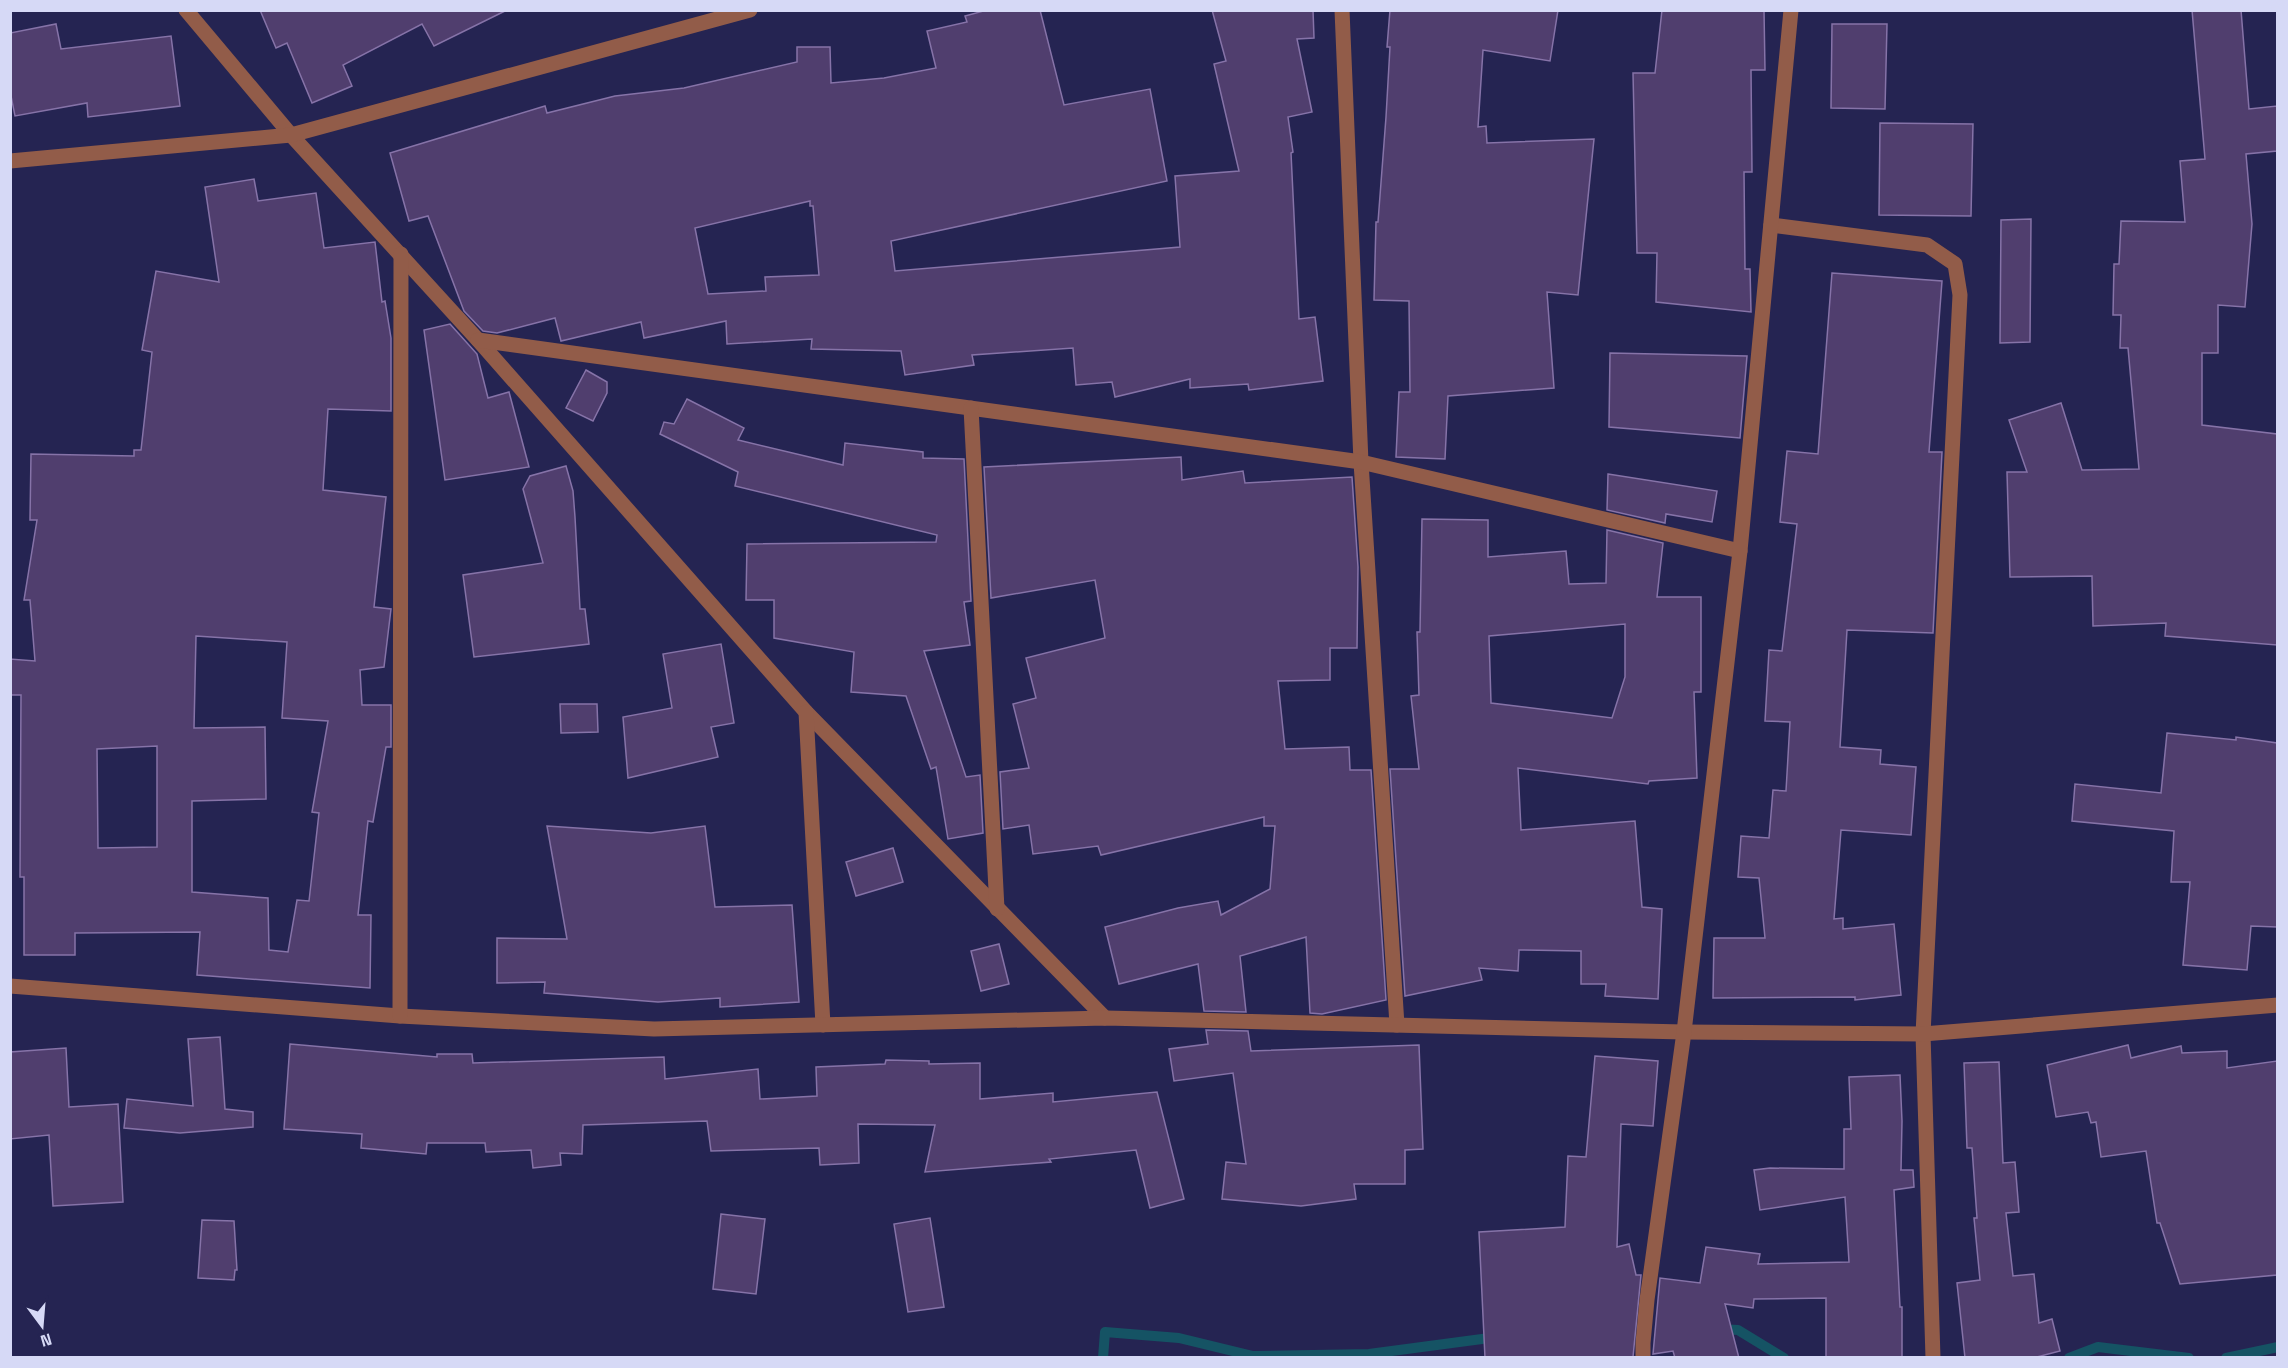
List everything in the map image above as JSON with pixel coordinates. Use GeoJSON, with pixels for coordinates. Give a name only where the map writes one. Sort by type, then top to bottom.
{"type":"FeatureCollection","features":[{"type":"Feature","properties":{"kind":"street"},"geometry":{"type":"LineString","coordinates":[[186,10],[291,135],[478,340],[806,712],[1105,1018]]}},
{"type":"Feature","properties":{"kind":"street"},"geometry":{"type":"LineString","coordinates":[[10,161],[291,135],[750,10]]}},
{"type":"Feature","properties":{"kind":"street"},"geometry":{"type":"LineString","coordinates":[[1342,10],[1361,462],[1397,1025]]}},
{"type":"Feature","properties":{"kind":"street"},"geometry":{"type":"LineString","coordinates":[[1643,1358],[1647,1300],[1684,1032],[1740,551],[1791,10]]}},
{"type":"Feature","properties":{"kind":"street"},"geometry":{"type":"LineString","coordinates":[[1771,225],[1928,244],[1955,264],[1960,295],[1923,1034],[1933,1358]]}},
{"type":"Feature","properties":{"kind":"street"},"geometry":{"type":"LineString","coordinates":[[400,1016],[401,254]]}},
{"type":"Feature","properties":{"kind":"street"},"geometry":{"type":"LineString","coordinates":[[478,340],[1361,462],[1740,551]]}},
{"type":"Feature","properties":{"kind":"street"},"geometry":{"type":"LineString","coordinates":[[971,408],[997,909]]}},
{"type":"Feature","properties":{"kind":"street"},"geometry":{"type":"LineString","coordinates":[[806,712],[823,1025]]}},
{"type":"Feature","properties":{"kind":"street"},"geometry":{"type":"LineString","coordinates":[[10,986],[400,1016],[654,1029],[1105,1018],[1684,1032],[1923,1034],[2277,1005]]}},
{"type":"Feature","properties":{"kind":"building"},"geometry":{"type":"Polygon","coordinates":[[[260,10],[507,10],[434,46],[422,24],[343,65],[352,86],[312,103],[287,43],[276,48],[260,10]]]}},
{"type":"Feature","properties":{"kind":"building"},"geometry":{"type":"Polygon","coordinates":[[[987,10],[1040,10],[1064,105],[1150,89],[1167,181],[891,241],[895,271],[1180,247],[1175,176],[1239,171],[1214,64],[1226,61],[1212,10],[1313,10],[1314,38],[1297,39],[1312,112],[1288,117],[1293,152],[1291,153],[1299,319],[1315,317],[1323,381],[1249,390],[1248,384],[1190,388],[1190,379],[1115,397],[1112,382],[1076,385],[1073,348],[972,355],[974,365],[905,375],[901,351],[811,349],[812,339],[727,344],[726,321],[644,338],[641,322],[561,341],[555,318],[497,333],[483,331],[464,311],[428,216],[409,221],[390,153],[545,106],[547,113],[615,96],[684,88],[797,62],[797,47],[830,47],[831,83],[884,78],[936,68],[927,31],[967,22],[965,16],[987,10]],[[810,201],[695,228],[708,294],[766,291],[765,277],[819,275],[813,206],[810,206],[810,201]]]}},
{"type":"Feature","properties":{"kind":"building"},"geometry":{"type":"Polygon","coordinates":[[[1390,10],[1558,10],[1550,61],[1483,50],[1478,127],[1486,126],[1487,143],[1594,139],[1578,295],[1547,292],[1554,388],[1448,396],[1445,459],[1396,457],[1399,392],[1410,392],[1409,301],[1374,300],[1376,222],[1378,222],[1386,117],[1390,10]]]}},
{"type":"Feature","properties":{"kind":"building"},"geometry":{"type":"Polygon","coordinates":[[[1662,10],[1764,10],[1765,70],[1751,70],[1752,172],[1744,172],[1745,269],[1750,269],[1751,312],[1656,302],[1657,253],[1637,253],[1633,73],[1655,73],[1662,10]]]}},
{"type":"Feature","properties":{"kind":"building"},"geometry":{"type":"Polygon","coordinates":[[[2192,10],[2241,10],[2249,109],[2277,106],[2277,151],[2246,154],[2252,224],[2245,307],[2218,305],[2218,353],[2202,353],[2202,425],[2277,434],[2277,645],[2165,636],[2166,623],[2093,626],[2092,576],[2010,577],[2007,472],[2027,472],[2009,420],[2061,403],[2082,470],[2139,469],[2128,348],[2120,348],[2121,315],[2113,315],[2114,264],[2119,264],[2121,221],[2185,222],[2180,161],[2205,159],[2192,10]]]}},
{"type":"Feature","properties":{"kind":"building"},"geometry":{"type":"Polygon","coordinates":[[[56,24],[61,49],[171,36],[180,106],[88,117],[87,103],[15,116],[10,91],[10,33],[56,24]]]}},
{"type":"Feature","properties":{"kind":"building"},"geometry":{"type":"Polygon","coordinates":[[[1832,24],[1887,24],[1885,109],[1831,108],[1832,24]]]}},
{"type":"Feature","properties":{"kind":"building"},"geometry":{"type":"Polygon","coordinates":[[[1880,123],[1973,124],[1971,216],[1879,215],[1880,123]]]}},
{"type":"Feature","properties":{"kind":"building"},"geometry":{"type":"Polygon","coordinates":[[[254,179],[258,201],[316,193],[324,248],[375,242],[382,302],[385,301],[391,338],[391,411],[328,409],[323,490],[386,497],[374,607],[391,609],[384,667],[360,670],[362,705],[391,705],[391,747],[386,747],[373,822],[368,821],[358,915],[371,915],[370,988],[197,975],[200,932],[75,933],[75,955],[24,955],[24,877],[20,877],[21,695],[10,695],[10,659],[35,661],[30,600],[24,600],[37,520],[30,520],[31,454],[134,456],[134,450],[141,450],[152,352],[142,350],[156,271],[219,282],[205,187],[254,179]],[[196,636],[194,728],[265,727],[266,799],[192,801],[192,892],[268,898],[269,950],[288,952],[297,900],[309,901],[319,813],[312,812],[328,721],[282,718],[287,642],[196,636]],[[157,746],[97,749],[98,848],[157,847],[157,746]]]}},
{"type":"Feature","properties":{"kind":"building"},"geometry":{"type":"Polygon","coordinates":[[[2031,219],[2030,342],[2000,343],[2001,220],[2031,219]]]}},
{"type":"Feature","properties":{"kind":"building"},"geometry":{"type":"Polygon","coordinates":[[[1832,273],[1942,281],[1929,452],[1942,452],[1933,633],[1847,630],[1840,747],[1881,750],[1880,764],[1916,767],[1911,835],[1841,830],[1834,919],[1843,918],[1843,929],[1894,924],[1901,995],[1855,1000],[1855,997],[1713,998],[1714,938],[1765,938],[1759,878],[1738,877],[1741,836],[1769,838],[1773,790],[1786,791],[1790,722],[1765,721],[1769,650],[1782,651],[1797,524],[1780,522],[1787,451],[1818,454],[1832,273]]]}},
{"type":"Feature","properties":{"kind":"building"},"geometry":{"type":"Polygon","coordinates":[[[450,324],[477,354],[488,398],[509,392],[529,467],[445,480],[424,330],[450,324]]]}},
{"type":"Feature","properties":{"kind":"building"},"geometry":{"type":"Polygon","coordinates":[[[1610,353],[1747,356],[1740,438],[1609,427],[1610,353]]]}},
{"type":"Feature","properties":{"kind":"building"},"geometry":{"type":"Polygon","coordinates":[[[586,370],[607,382],[607,393],[593,421],[566,408],[586,370]]]}},
{"type":"Feature","properties":{"kind":"building"},"geometry":{"type":"Polygon","coordinates":[[[687,399],[744,428],[738,440],[843,465],[845,443],[923,452],[923,458],[964,459],[971,601],[964,602],[970,645],[924,651],[966,777],[980,775],[983,833],[948,839],[936,767],[931,769],[906,696],[851,692],[854,652],[774,638],[774,600],[746,600],[747,544],[936,542],[937,535],[735,486],[738,472],[660,434],[664,422],[674,424],[687,399]]]}},
{"type":"Feature","properties":{"kind":"building"},"geometry":{"type":"Polygon","coordinates":[[[1181,457],[1182,480],[1243,471],[1245,483],[1352,477],[1358,567],[1357,648],[1330,648],[1330,680],[1278,681],[1285,749],[1349,747],[1350,770],[1371,770],[1386,1000],[1322,1014],[1310,1013],[1306,937],[1240,956],[1246,1012],[1204,1011],[1198,964],[1119,984],[1105,927],[1178,908],[1218,901],[1221,915],[1270,889],[1275,826],[1264,826],[1264,817],[1101,855],[1098,846],[1033,854],[1029,825],[1003,829],[1000,772],[1029,768],[1013,704],[1036,698],[1026,658],[1105,638],[1095,580],[991,598],[984,467],[1181,457]]]}},
{"type":"Feature","properties":{"kind":"building"},"geometry":{"type":"Polygon","coordinates":[[[566,466],[573,491],[580,609],[585,609],[589,644],[474,657],[463,575],[543,563],[523,489],[530,476],[566,466]]]}},
{"type":"Feature","properties":{"kind":"building"},"geometry":{"type":"Polygon","coordinates":[[[1608,474],[1717,491],[1712,522],[1666,514],[1665,523],[1607,510],[1608,474]]]}},
{"type":"Feature","properties":{"kind":"building"},"geometry":{"type":"Polygon","coordinates":[[[1422,519],[1488,520],[1488,557],[1566,551],[1569,584],[1606,583],[1607,530],[1663,543],[1657,597],[1701,597],[1701,692],[1694,692],[1697,778],[1649,781],[1648,784],[1518,768],[1521,830],[1635,821],[1642,907],[1662,909],[1658,999],[1605,996],[1606,984],[1581,984],[1581,951],[1519,950],[1518,971],[1479,968],[1482,980],[1405,996],[1390,769],[1419,769],[1411,696],[1419,695],[1417,632],[1420,632],[1422,519]],[[1625,624],[1489,636],[1491,703],[1612,718],[1625,677],[1625,624]]]}},
{"type":"Feature","properties":{"kind":"building"},"geometry":{"type":"Polygon","coordinates":[[[721,644],[734,723],[711,727],[718,757],[628,778],[623,717],[672,708],[663,654],[721,644]]]}},
{"type":"Feature","properties":{"kind":"building"},"geometry":{"type":"Polygon","coordinates":[[[560,704],[597,704],[598,732],[561,733],[560,704]]]}},
{"type":"Feature","properties":{"kind":"building"},"geometry":{"type":"Polygon","coordinates":[[[2167,733],[2236,740],[2236,737],[2277,743],[2277,927],[2251,926],[2247,970],[2183,965],[2190,882],[2171,882],[2174,831],[2072,821],[2075,784],[2161,793],[2167,733]]]}},
{"type":"Feature","properties":{"kind":"building"},"geometry":{"type":"Polygon","coordinates":[[[547,826],[651,833],[705,826],[715,907],[792,905],[799,1002],[720,1007],[720,998],[658,1002],[544,993],[545,982],[497,983],[497,938],[567,939],[547,826]]]}},
{"type":"Feature","properties":{"kind":"building"},"geometry":{"type":"Polygon","coordinates":[[[893,848],[903,882],[856,896],[846,862],[893,848]]]}},
{"type":"Feature","properties":{"kind":"building"},"geometry":{"type":"Polygon","coordinates":[[[999,944],[1009,984],[981,991],[971,951],[999,944]]]}},
{"type":"Feature","properties":{"kind":"building"},"geometry":{"type":"Polygon","coordinates":[[[1206,1030],[1248,1031],[1251,1051],[1419,1045],[1423,1149],[1405,1150],[1405,1184],[1354,1184],[1356,1199],[1301,1206],[1222,1199],[1226,1162],[1246,1164],[1233,1073],[1174,1081],[1169,1049],[1208,1044],[1206,1030]]]}},
{"type":"Feature","properties":{"kind":"building"},"geometry":{"type":"Polygon","coordinates":[[[220,1037],[225,1109],[253,1112],[253,1127],[180,1133],[124,1128],[127,1099],[193,1106],[188,1039],[220,1037]]]}},
{"type":"Feature","properties":{"kind":"building"},"geometry":{"type":"Polygon","coordinates":[[[290,1044],[437,1057],[437,1054],[472,1054],[473,1063],[664,1057],[665,1079],[758,1069],[760,1099],[817,1096],[816,1067],[885,1064],[886,1060],[929,1061],[929,1064],[980,1063],[980,1099],[1053,1093],[1053,1102],[1157,1092],[1184,1199],[1150,1208],[1136,1150],[1049,1159],[1051,1162],[925,1172],[935,1125],[858,1124],[859,1163],[820,1165],[819,1148],[711,1151],[707,1121],[583,1125],[582,1154],[560,1153],[561,1165],[533,1168],[531,1150],[486,1152],[485,1143],[427,1143],[426,1154],[361,1148],[362,1134],[284,1129],[290,1044]]]}},
{"type":"Feature","properties":{"kind":"building"},"geometry":{"type":"Polygon","coordinates":[[[2128,1045],[2131,1058],[2181,1046],[2182,1053],[2227,1051],[2227,1068],[2277,1061],[2277,1275],[2180,1284],[2160,1223],[2157,1223],[2146,1151],[2101,1157],[2096,1122],[2091,1123],[2088,1112],[2056,1117],[2047,1065],[2128,1045]]]}},
{"type":"Feature","properties":{"kind":"building"},"geometry":{"type":"Polygon","coordinates":[[[66,1048],[69,1107],[118,1104],[123,1202],[53,1206],[49,1135],[10,1139],[10,1052],[66,1048]]]}},
{"type":"Feature","properties":{"kind":"building"},"geometry":{"type":"Polygon","coordinates":[[[1595,1056],[1658,1061],[1653,1126],[1621,1124],[1617,1247],[1629,1244],[1636,1275],[1641,1275],[1633,1357],[1485,1358],[1479,1232],[1565,1227],[1568,1156],[1586,1157],[1595,1056]]]}},
{"type":"Feature","properties":{"kind":"building"},"geometry":{"type":"Polygon","coordinates":[[[1999,1062],[2003,1163],[2015,1162],[2019,1212],[2006,1213],[2013,1276],[2034,1274],[2039,1323],[2052,1319],[2060,1351],[2033,1358],[1965,1358],[1957,1283],[1980,1280],[1974,1218],[1977,1218],[1972,1148],[1967,1148],[1964,1063],[1999,1062]]]}},
{"type":"Feature","properties":{"kind":"building"},"geometry":{"type":"Polygon","coordinates":[[[1900,1075],[1901,1170],[1913,1170],[1914,1187],[1894,1190],[1900,1307],[1902,1307],[1902,1358],[1826,1358],[1826,1298],[1754,1299],[1753,1308],[1725,1304],[1739,1358],[1675,1358],[1673,1351],[1653,1354],[1660,1278],[1700,1283],[1706,1247],[1760,1254],[1758,1264],[1849,1262],[1845,1197],[1760,1210],[1754,1170],[1770,1168],[1844,1169],[1844,1129],[1851,1129],[1849,1077],[1900,1075]]]}},
{"type":"Feature","properties":{"kind":"building"},"geometry":{"type":"Polygon","coordinates":[[[721,1214],[765,1219],[756,1294],[713,1289],[721,1214]]]}},
{"type":"Feature","properties":{"kind":"building"},"geometry":{"type":"Polygon","coordinates":[[[930,1218],[944,1307],[908,1312],[894,1224],[930,1218]]]}},
{"type":"Feature","properties":{"kind":"building"},"geometry":{"type":"Polygon","coordinates":[[[202,1220],[234,1221],[237,1270],[235,1270],[234,1280],[198,1278],[202,1220]]]}},
{"type":"Feature","properties":{"kind":"waterway"},"geometry":{"type":"LineString","coordinates":[[1720,1329],[1738,1330],[1784,1358]]}},
{"type":"Feature","properties":{"kind":"waterway"},"geometry":{"type":"LineString","coordinates":[[1103,1358],[1105,1332],[1179,1338],[1253,1356],[1369,1354],[1497,1337]]}},
{"type":"Feature","properties":{"kind":"waterway"},"geometry":{"type":"LineString","coordinates":[[2069,1358],[2098,1347],[2189,1358]]}},
{"type":"Feature","properties":{"kind":"waterway"},"geometry":{"type":"LineString","coordinates":[[2226,1358],[2278,1347]]}}]}
